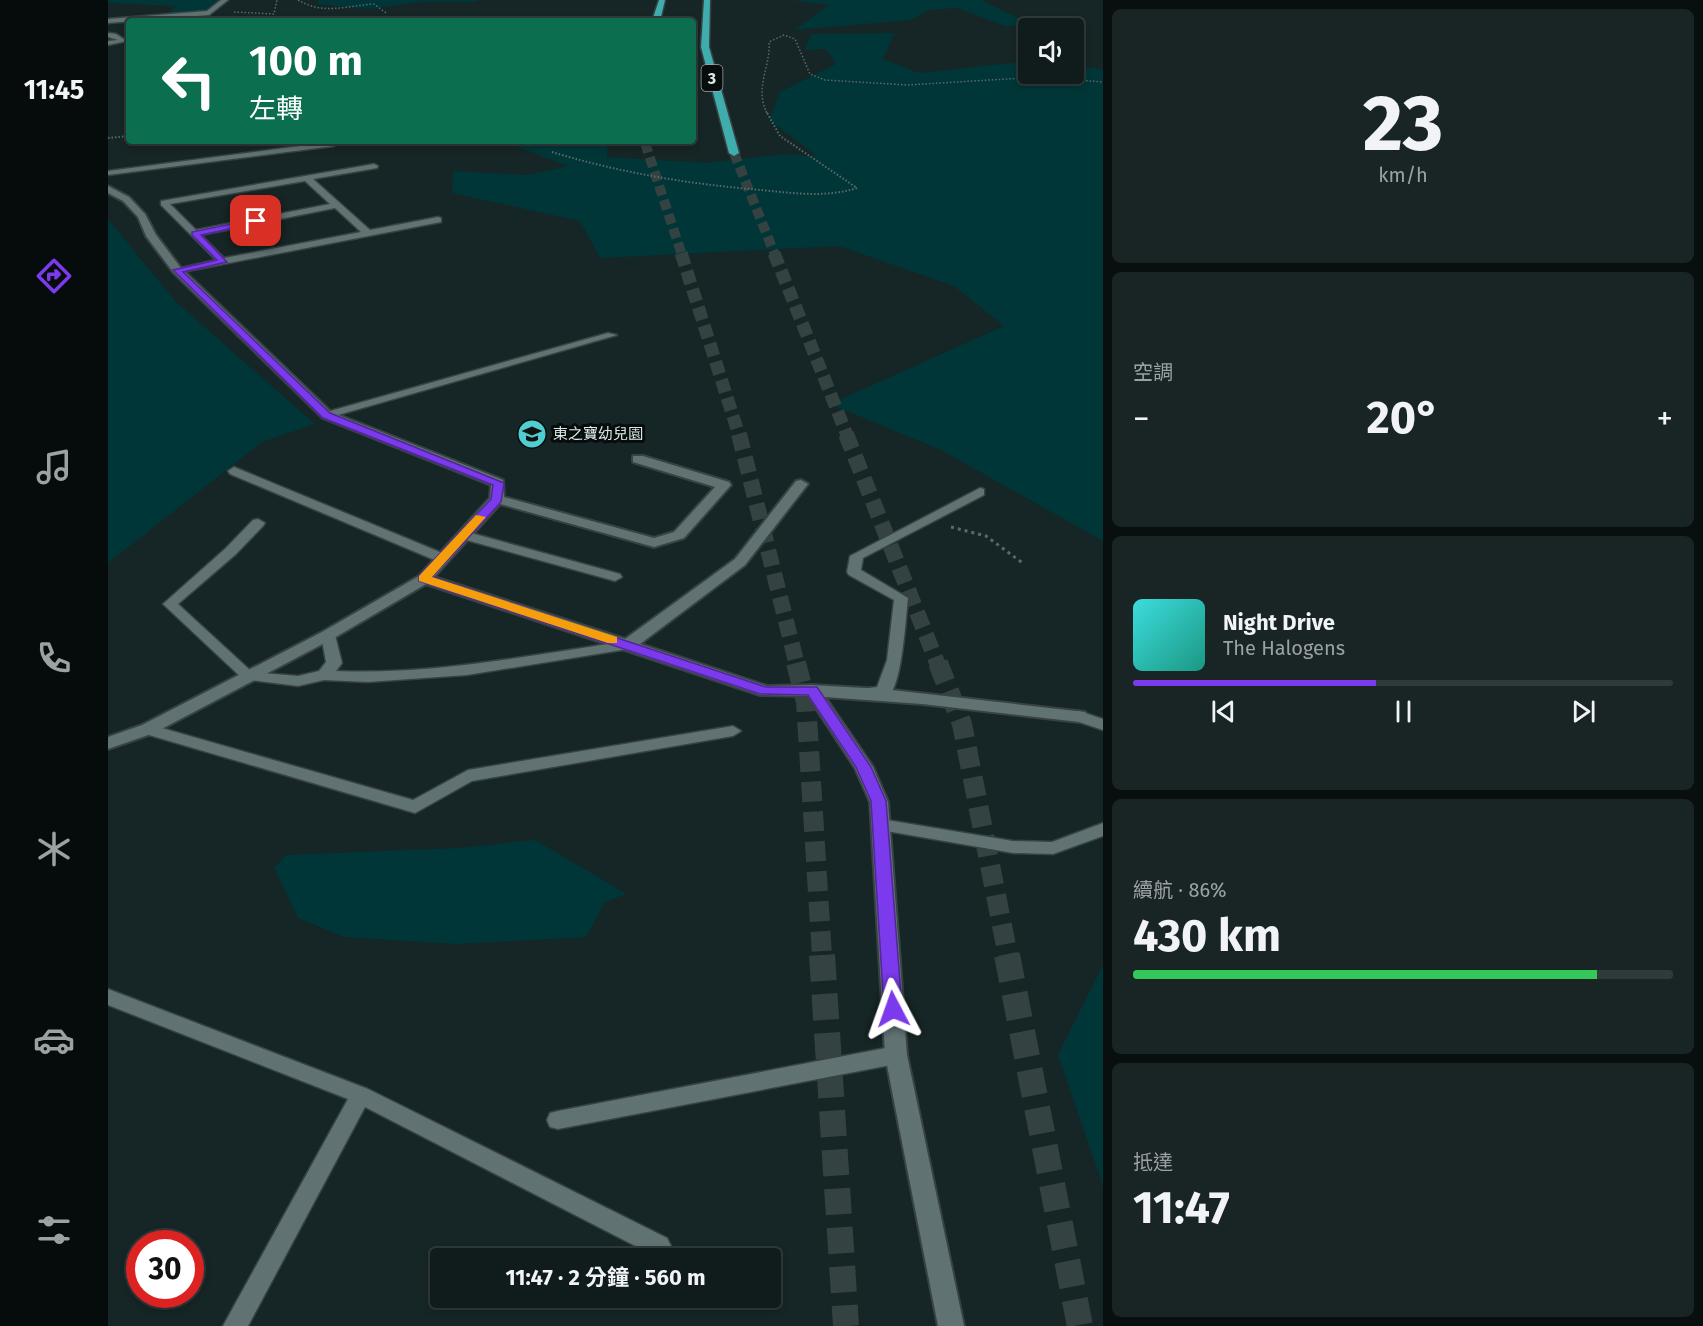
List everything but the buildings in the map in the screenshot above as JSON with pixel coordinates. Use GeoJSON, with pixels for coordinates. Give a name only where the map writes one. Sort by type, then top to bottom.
{"type":"FeatureCollection","features":[{"type":"Feature","properties":{"kind":"highway"},"geometry":{"type":"LineString","coordinates":[[657,18],[662,0]]}},
{"type":"Feature","properties":{"kind":"highway","name":"3"},"geometry":{"type":"LineString","coordinates":[[707,0],[705,47],[735,153]]}},
{"type":"Feature","properties":{"kind":"street"},"geometry":{"type":"LineString","coordinates":[[108,189],[126,199],[142,216],[151,236],[177,270],[327,415],[498,483],[497,499],[424,579],[328,635],[148,729],[108,743]]}},
{"type":"Feature","properties":{"kind":"street"},"geometry":{"type":"LineString","coordinates":[[497,499],[654,543],[679,535],[724,485],[638,459]]}},
{"type":"Feature","properties":{"kind":"street"},"geometry":{"type":"LineString","coordinates":[[628,645],[740,562],[801,484]]}},
{"type":"Feature","properties":{"kind":"street"},"geometry":{"type":"LineString","coordinates":[[424,579],[765,691],[812,690],[956,702],[1079,716]]}},
{"type":"Feature","properties":{"kind":"street"},"geometry":{"type":"LineString","coordinates":[[812,690],[864,767],[879,801],[896,1055],[951,1326]]}},
{"type":"Feature","properties":{"kind":"lane"},"geometry":{"type":"LineString","coordinates":[[146,18],[209,13],[224,1]]}},
{"type":"Feature","properties":{"kind":"lane"},"geometry":{"type":"LineString","coordinates":[[108,21],[126,20]]}},
{"type":"Feature","properties":{"kind":"lane"},"geometry":{"type":"LineString","coordinates":[[108,35],[124,40],[108,43]]}},
{"type":"Feature","properties":{"kind":"lane"},"geometry":{"type":"LineString","coordinates":[[108,50],[126,48]]}},
{"type":"Feature","properties":{"kind":"lane"},"geometry":{"type":"LineString","coordinates":[[108,173],[331,144]]}},
{"type":"Feature","properties":{"kind":"lane"},"geometry":{"type":"LineString","coordinates":[[223,262],[165,203],[374,166]]}},
{"type":"Feature","properties":{"kind":"lane"},"geometry":{"type":"LineString","coordinates":[[307,178],[369,234]]}},
{"type":"Feature","properties":{"kind":"lane"},"geometry":{"type":"LineString","coordinates":[[195,233],[336,205]]}},
{"type":"Feature","properties":{"kind":"lane"},"geometry":{"type":"LineString","coordinates":[[177,270],[438,220]]}},
{"type":"Feature","properties":{"kind":"lane"},"geometry":{"type":"LineString","coordinates":[[327,415],[612,335]]}},
{"type":"Feature","properties":{"kind":"lane"},"geometry":{"type":"LineString","coordinates":[[234,471],[442,558]]}},
{"type":"Feature","properties":{"kind":"lane"},"geometry":{"type":"LineString","coordinates":[[812,690],[883,692],[894,660],[901,598],[854,572],[856,556],[980,492]]}},
{"type":"Feature","properties":{"kind":"lane"},"geometry":{"type":"LineString","coordinates":[[258,524],[231,552],[170,604],[248,676],[298,681],[324,675],[368,677],[468,670],[628,645]]}},
{"type":"Feature","properties":{"kind":"lane"},"geometry":{"type":"LineString","coordinates":[[464,535],[615,577]]}},
{"type":"Feature","properties":{"kind":"lane"},"geometry":{"type":"LineString","coordinates":[[324,675],[334,663],[328,635]]}},
{"type":"Feature","properties":{"kind":"lane"},"geometry":{"type":"LineString","coordinates":[[1079,716],[1103,725]]}},
{"type":"Feature","properties":{"kind":"lane"},"geometry":{"type":"LineString","coordinates":[[148,729],[415,807],[468,776],[734,731]]}},
{"type":"Feature","properties":{"kind":"lane"},"geometry":{"type":"LineString","coordinates":[[881,825],[1013,847],[1053,848],[1103,829]]}},
{"type":"Feature","properties":{"kind":"lane"},"geometry":{"type":"LineString","coordinates":[[108,997],[361,1095],[659,1246]]}},
{"type":"Feature","properties":{"kind":"lane"},"geometry":{"type":"LineString","coordinates":[[558,1120],[896,1055]]}},
{"type":"Feature","properties":{"kind":"lane"},"geometry":{"type":"LineString","coordinates":[[236,1326],[361,1095]]}},
{"type":"Feature","properties":{"kind":"path"},"geometry":{"type":"LineString","coordinates":[[224,1],[239,14],[264,15],[274,14],[277,0]]}},
{"type":"Feature","properties":{"kind":"path"},"geometry":{"type":"LineString","coordinates":[[298,0],[312,9],[329,11],[374,4],[387,13]]}},
{"type":"Feature","properties":{"kind":"path"},"geometry":{"type":"LineString","coordinates":[[552,152],[624,172],[707,184],[791,193],[830,194],[853,191],[857,188],[780,136],[764,107],[760,80],[770,57],[769,42],[784,34],[795,39],[810,74],[825,80],[907,85],[1040,77],[1103,82]]}},
{"type":"Feature","properties":{"kind":"path"},"geometry":{"type":"LineString","coordinates":[[108,138],[126,136]]}},
{"type":"Feature","properties":{"kind":"path"},"geometry":{"type":"LineString","coordinates":[[926,520],[986,536],[1024,564]]}},
{"type":"Feature","properties":{"kind":"shaded area"},"geometry":{"type":"Polygon","coordinates":[[[108,0],[221,0],[202,12],[168,14],[176,6],[108,3],[108,0]]]}},
{"type":"Feature","properties":{"kind":"shaded area"},"geometry":{"type":"Polygon","coordinates":[[[319,0],[479,0],[424,2],[367,9],[317,4],[319,0]]]}},
{"type":"Feature","properties":{"kind":"shaded area"},"geometry":{"type":"Polygon","coordinates":[[[791,0],[981,0],[1018,18],[1018,26],[1005,26],[957,8],[929,10],[910,20],[795,30],[829,5],[791,0]]]}},
{"type":"Feature","properties":{"kind":"shaded area"},"geometry":{"type":"Polygon","coordinates":[[[894,33],[883,59],[919,73],[1018,63],[1018,84],[1084,84],[1084,68],[1103,69],[1103,541],[941,450],[830,404],[1004,326],[954,286],[839,246],[600,258],[580,221],[452,193],[453,171],[528,175],[568,166],[510,144],[608,144],[607,157],[707,163],[784,154],[818,157],[769,120],[780,92],[836,64],[826,49],[805,50],[811,34],[894,33]]]}},
{"type":"Feature","properties":{"kind":"shaded area"},"geometry":{"type":"Polygon","coordinates":[[[108,219],[176,302],[315,424],[262,442],[108,563],[108,219]]]}},
{"type":"Feature","properties":{"kind":"shaded area"},"geometry":{"type":"Polygon","coordinates":[[[535,840],[627,894],[605,902],[586,937],[456,944],[344,937],[298,918],[274,868],[286,855],[459,848],[535,840]]]}},
{"type":"Feature","properties":{"kind":"shaded area"},"geometry":{"type":"Polygon","coordinates":[[[1103,965],[1103,1186],[1058,1055],[1103,965]]]}},
{"type":"Feature","properties":{"kind":"tunnel"},"geometry":{"type":"LineString","coordinates":[[645,144],[682,255]]}},
{"type":"Feature","properties":{"kind":"tunnel"},"geometry":{"type":"LineString","coordinates":[[734,153],[775,255]]}},
{"type":"Feature","properties":{"kind":"tunnel"},"geometry":{"type":"LineString","coordinates":[[681,253],[739,435]]}},
{"type":"Feature","properties":{"kind":"tunnel"},"geometry":{"type":"LineString","coordinates":[[774,253],[847,435]]}},
{"type":"Feature","properties":{"kind":"tunnel"},"geometry":{"type":"LineString","coordinates":[[739,434],[797,665]]}},
{"type":"Feature","properties":{"kind":"tunnel"},"geometry":{"type":"LineString","coordinates":[[846,434],[938,665]]}},
{"type":"Feature","properties":{"kind":"tunnel"},"geometry":{"type":"LineString","coordinates":[[796,663],[806,702],[822,956]]}},
{"type":"Feature","properties":{"kind":"tunnel"},"geometry":{"type":"LineString","coordinates":[[938,663],[962,724],[1008,956]]}},
{"type":"Feature","properties":{"kind":"tunnel"},"geometry":{"type":"LineString","coordinates":[[822,955],[846,1326]]}},
{"type":"Feature","properties":{"kind":"tunnel"},"geometry":{"type":"LineString","coordinates":[[1007,955],[1080,1326]]}},
{"type":"Feature","properties":{"kind":"slow traffic"},"geometry":{"type":"LineString","coordinates":[[480,517],[424,579],[613,640]]}},
{"type":"Feature","properties":{"kind":"place","name":"東之寶幼兒園"},"geometry":{"type":"Point","coordinates":[532,434]}},
{"type":"Feature","properties":{"kind":"route"},"geometry":{"type":"LineString","coordinates":[[256,221],[195,233],[223,262],[177,270],[246,340],[327,415],[498,483],[497,499],[424,579],[765,691],[812,690],[864,767],[879,801],[893,1009]]}}]}
